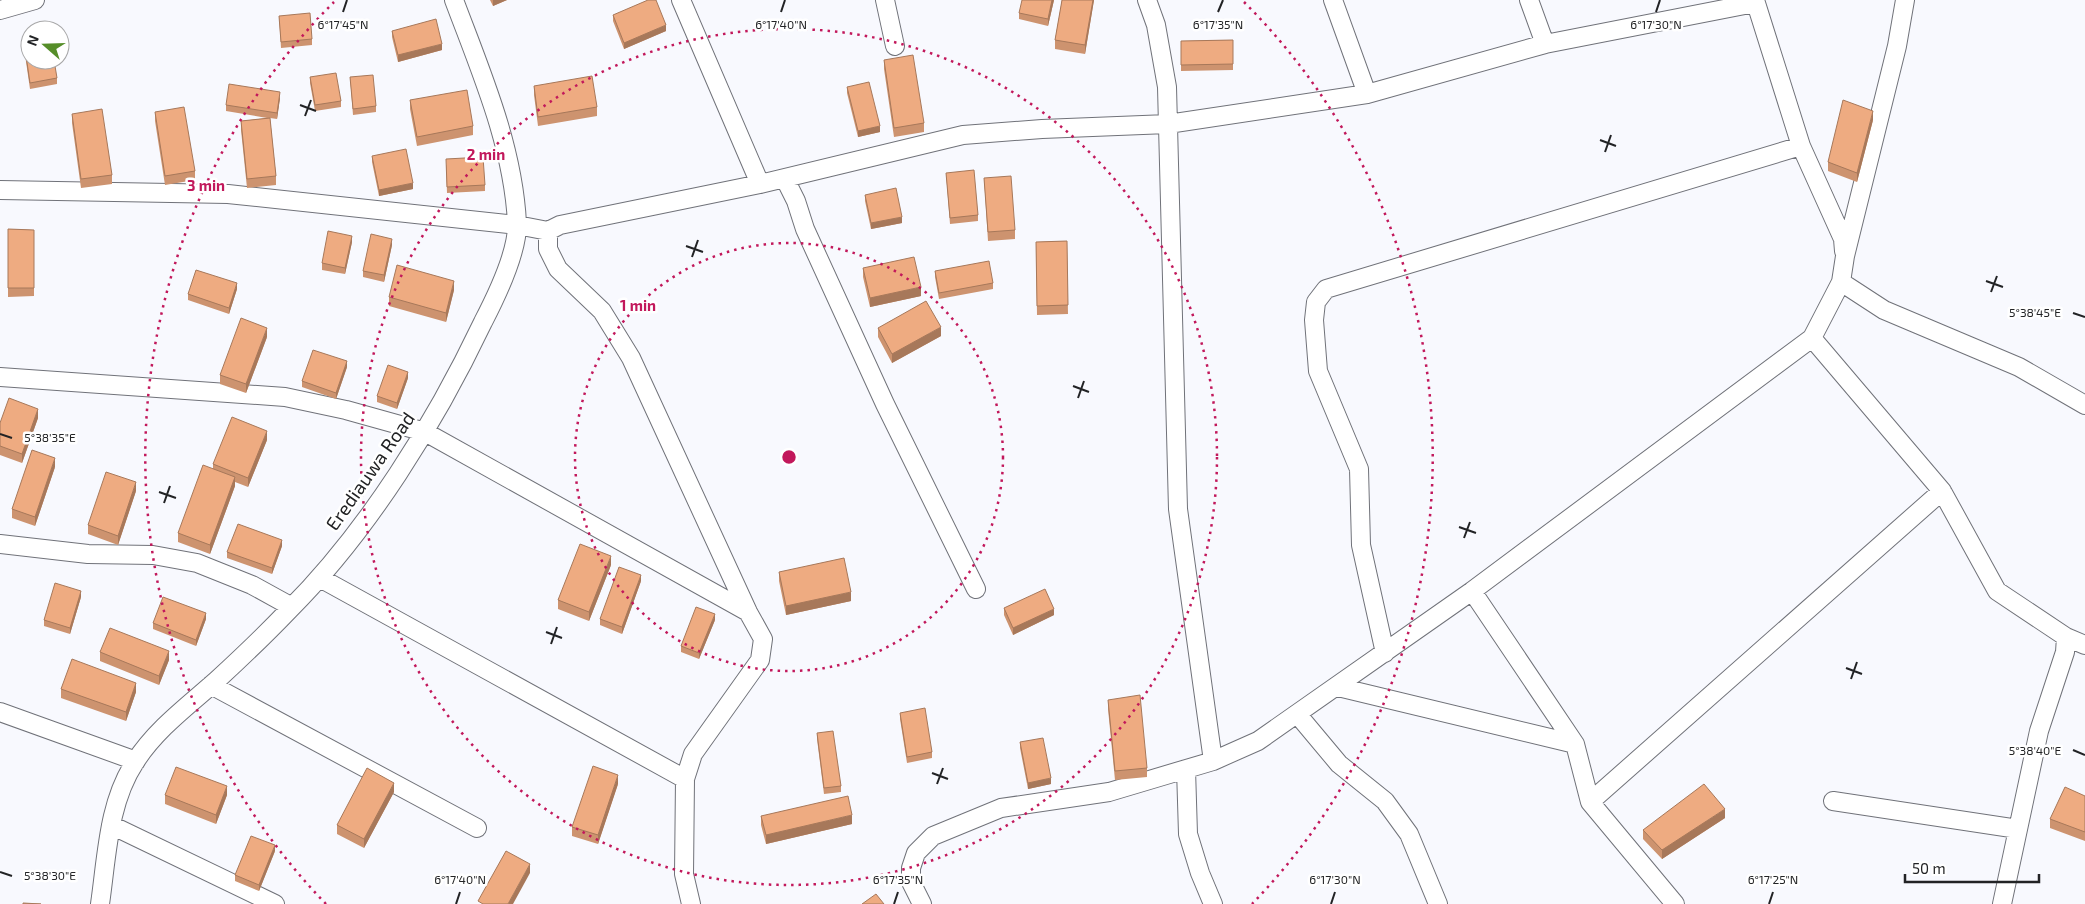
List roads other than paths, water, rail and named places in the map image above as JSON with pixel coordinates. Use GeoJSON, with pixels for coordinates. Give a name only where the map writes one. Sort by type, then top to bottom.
{"type":"FeatureCollection","features":[{"type":"Feature","properties":{"kind":"street"},"geometry":{"type":"LineString","coordinates":[[0,10],[35,0]]}},
{"type":"Feature","properties":{"kind":"street","name":"Erediauwa Road"},"geometry":{"type":"LineString","coordinates":[[100,904],[111,825],[120,792],[136,761],[172,719],[246,654],[320,578],[426,432],[463,365],[497,295],[510,259],[517,226],[511,180],[498,118],[454,0]]}},
{"type":"Feature","properties":{"kind":"street"},"geometry":{"type":"LineString","coordinates":[[681,0],[760,184]]}},
{"type":"Feature","properties":{"kind":"street"},"geometry":{"type":"LineString","coordinates":[[885,0],[895,46]]}},
{"type":"Feature","properties":{"kind":"street"},"geometry":{"type":"LineString","coordinates":[[1147,0],[1156,25],[1167,87],[1178,509],[1213,761]]}},
{"type":"Feature","properties":{"kind":"street"},"geometry":{"type":"LineString","coordinates":[[1333,0],[1367,94]]}},
{"type":"Feature","properties":{"kind":"street"},"geometry":{"type":"LineString","coordinates":[[1529,0],[1545,44]]}},
{"type":"Feature","properties":{"kind":"street"},"geometry":{"type":"LineString","coordinates":[[922,904],[910,882],[911,868],[916,853],[933,836],[1001,808],[1109,792],[1213,761],[1258,741],[1338,687],[1472,591],[1812,338],[1841,282],[1845,256],[1897,46],[1905,0]]}},
{"type":"Feature","properties":{"kind":"street"},"geometry":{"type":"LineString","coordinates":[[0,190],[228,194],[548,231],[560,225],[785,179],[963,136],[1042,129],[1168,124],[1367,94],[1545,44],[1755,2],[1802,146],[1843,238],[1845,256]]}},
{"type":"Feature","properties":{"kind":"street"},"geometry":{"type":"LineString","coordinates":[[1385,653],[1361,545],[1359,469],[1318,371],[1314,320],[1316,302],[1326,289],[1802,146]]}},
{"type":"Feature","properties":{"kind":"street"},"geometry":{"type":"LineString","coordinates":[[785,179],[796,201],[805,229],[881,395],[976,589]]}},
{"type":"Feature","properties":{"kind":"street"},"geometry":{"type":"LineString","coordinates":[[548,231],[548,249],[558,269],[602,311],[631,358],[748,612],[763,639],[760,660],[693,754],[685,779],[684,874],[691,904]]}},
{"type":"Feature","properties":{"kind":"street"},"geometry":{"type":"LineString","coordinates":[[1841,282],[1884,310],[2019,367],[2085,405]]}},
{"type":"Feature","properties":{"kind":"street"},"geometry":{"type":"LineString","coordinates":[[1812,338],[1942,492],[1996,591],[2066,636],[2085,645]]}},
{"type":"Feature","properties":{"kind":"street"},"geometry":{"type":"LineString","coordinates":[[0,378],[285,397],[346,410],[426,432],[748,612]]}},
{"type":"Feature","properties":{"kind":"street"},"geometry":{"type":"LineString","coordinates":[[1590,802],[1942,492]]}},
{"type":"Feature","properties":{"kind":"street"},"geometry":{"type":"LineString","coordinates":[[0,544],[88,554],[153,555],[197,563],[252,585],[292,607]]}},
{"type":"Feature","properties":{"kind":"street"},"geometry":{"type":"LineString","coordinates":[[320,578],[685,779]]}},
{"type":"Feature","properties":{"kind":"street"},"geometry":{"type":"LineString","coordinates":[[1472,591],[1575,744],[1590,802],[1675,904]]}},
{"type":"Feature","properties":{"kind":"street"},"geometry":{"type":"LineString","coordinates":[[2002,904],[2038,731],[2065,652],[2066,636]]}},
{"type":"Feature","properties":{"kind":"street"},"geometry":{"type":"LineString","coordinates":[[211,685],[477,828]]}},
{"type":"Feature","properties":{"kind":"street"},"geometry":{"type":"LineString","coordinates":[[1338,687],[1575,744]]}},
{"type":"Feature","properties":{"kind":"street"},"geometry":{"type":"LineString","coordinates":[[0,712],[136,761]]}},
{"type":"Feature","properties":{"kind":"street"},"geometry":{"type":"LineString","coordinates":[[1298,714],[1339,764],[1384,801],[1404,827],[1438,904]]}},
{"type":"Feature","properties":{"kind":"street"},"geometry":{"type":"LineString","coordinates":[[1186,769],[1188,834],[1213,904]]}},
{"type":"Feature","properties":{"kind":"street"},"geometry":{"type":"LineString","coordinates":[[1833,801],[2018,829]]}},
{"type":"Feature","properties":{"kind":"street"},"geometry":{"type":"LineString","coordinates":[[111,825],[275,904]]}}]}
